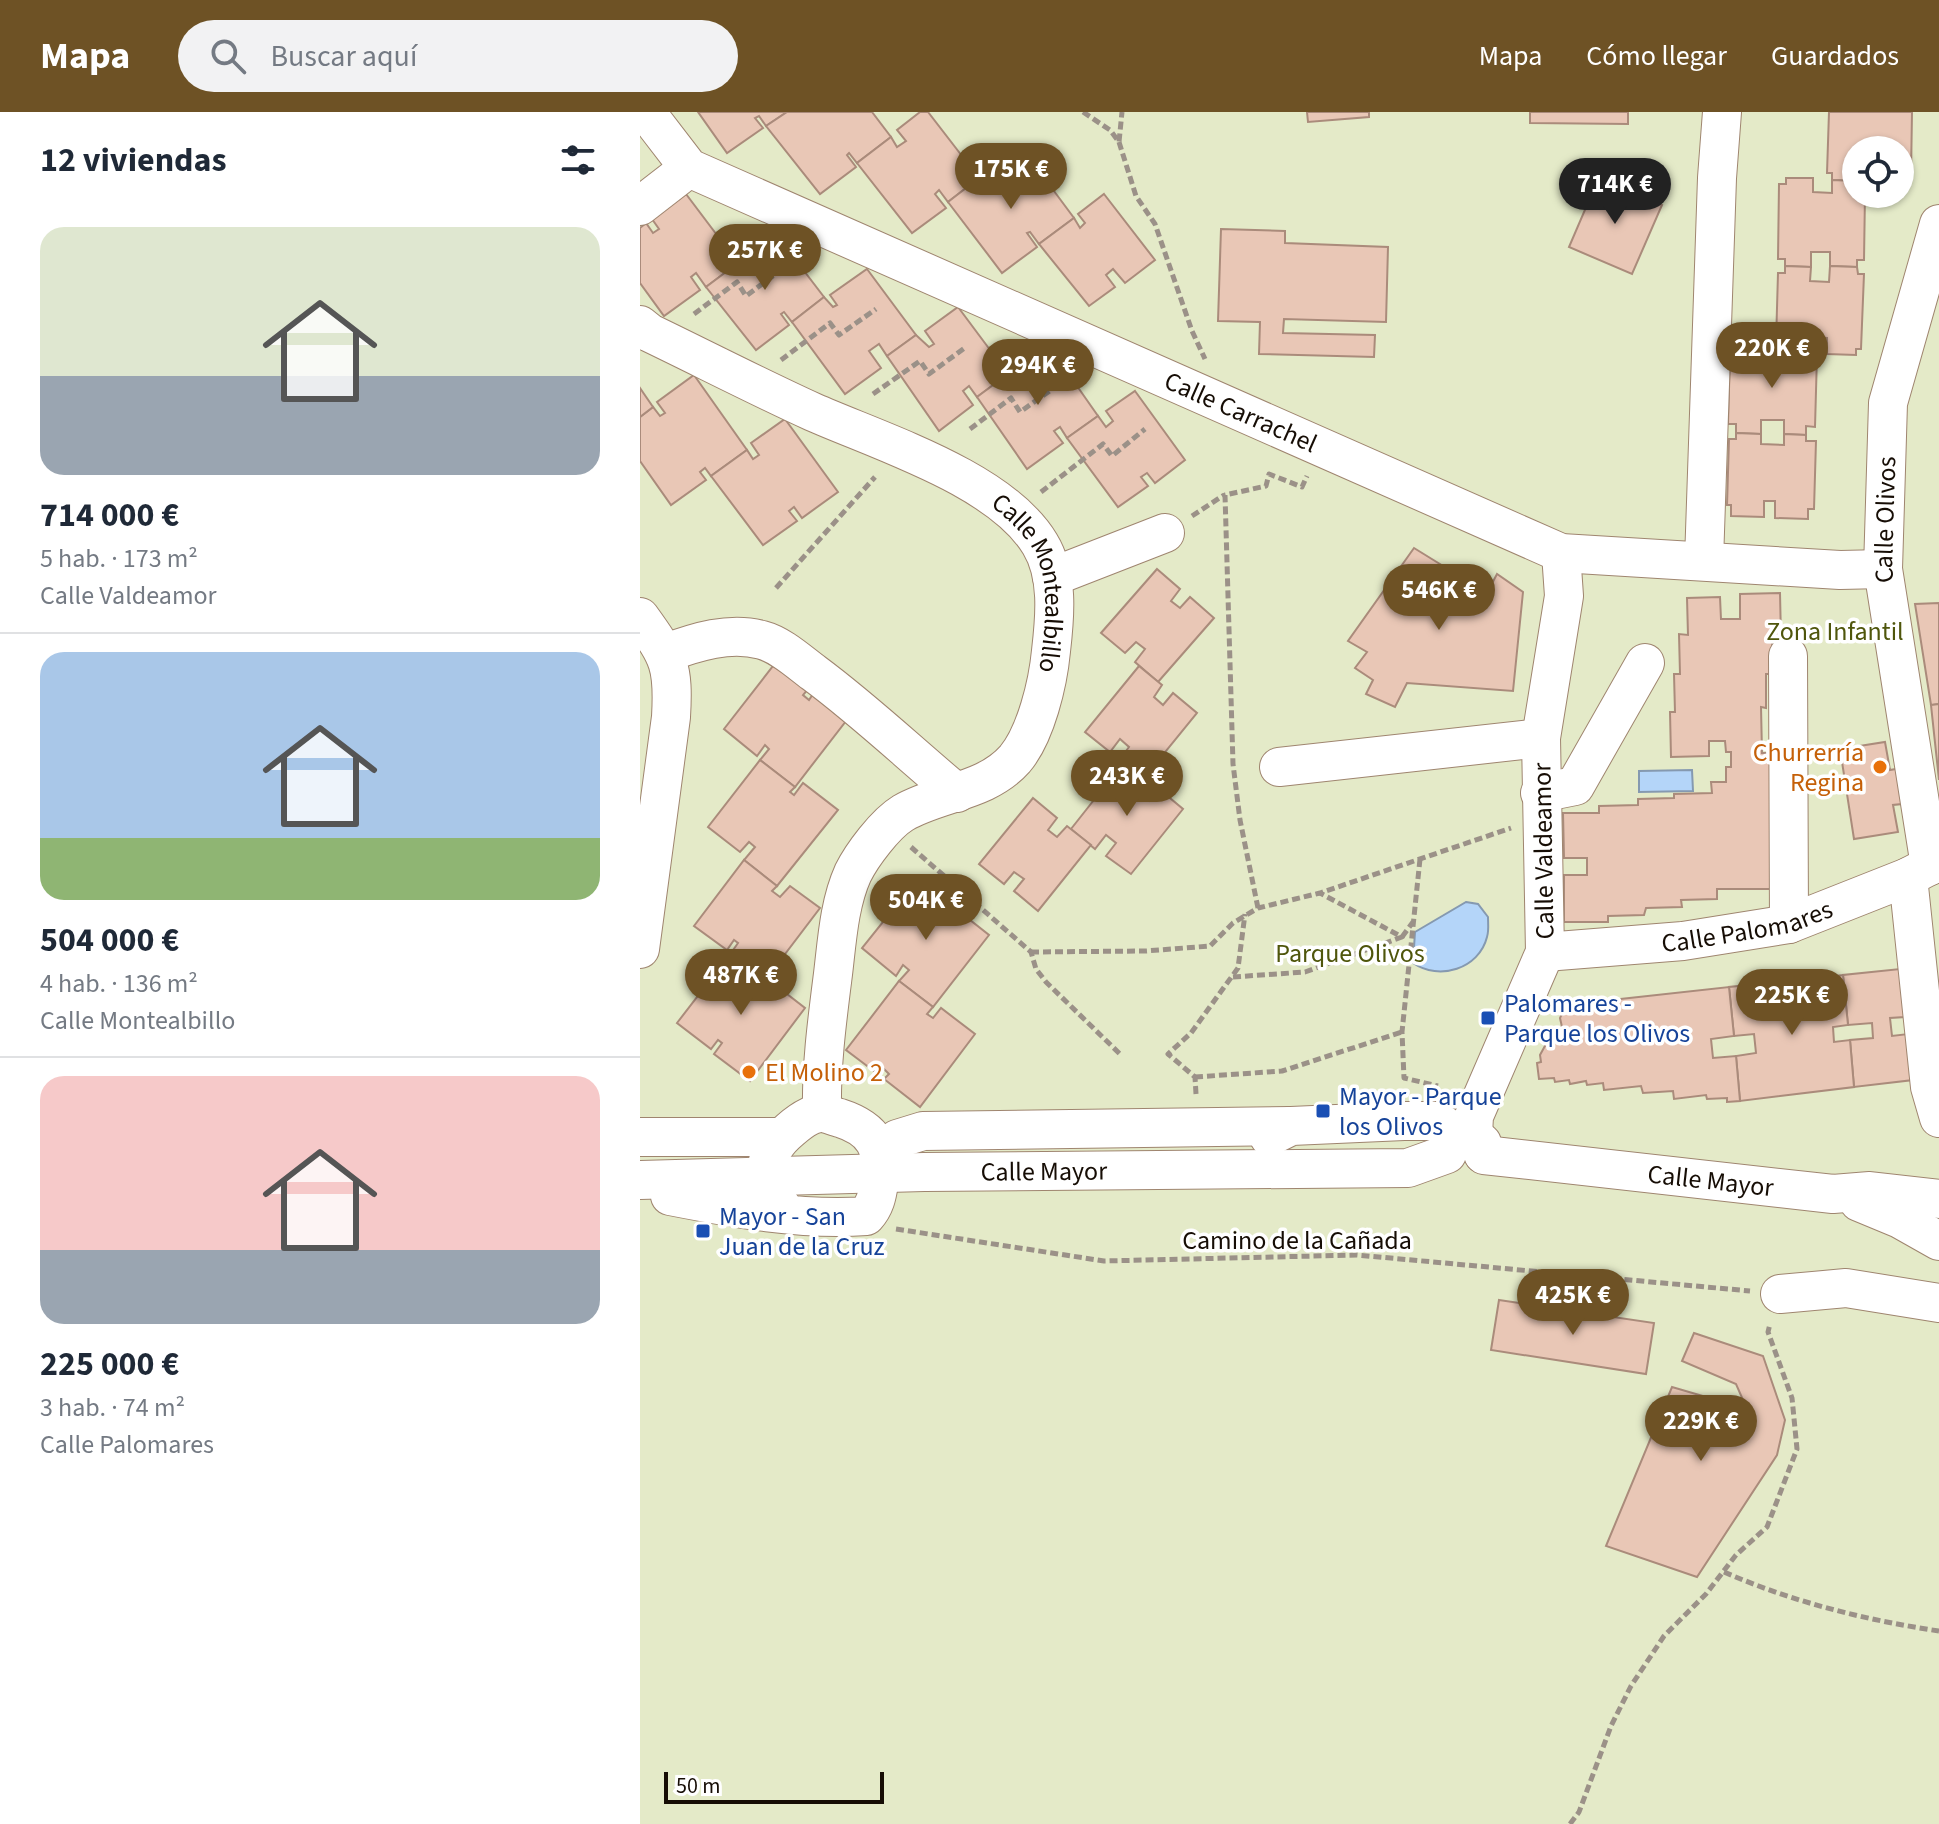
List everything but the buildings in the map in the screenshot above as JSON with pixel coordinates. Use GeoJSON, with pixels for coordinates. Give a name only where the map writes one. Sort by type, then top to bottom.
{"type":"FeatureCollection","features":[{"type":"Feature","properties":{"kind":"street","name":"Calle Carrachel"},"geometry":{"type":"LineString","coordinates":[[646,112],[689,168],[1561,553],[1840,570],[1883,569]]}},
{"type":"Feature","properties":{"kind":"street"},"geometry":{"type":"LineString","coordinates":[[1704,561],[1722,112]]}},
{"type":"Feature","properties":{"kind":"street"},"geometry":{"type":"LineString","coordinates":[[640,206],[689,168]]}},
{"type":"Feature","properties":{"kind":"street","name":"Calle Olivos"},"geometry":{"type":"LineString","coordinates":[[1936,1097],[1926,868],[1883,569],[1888,403],[1939,224]]}},
{"type":"Feature","properties":{"kind":"street","name":"Calle Montealbillo"},"geometry":{"type":"LineString","coordinates":[[640,325],[650,333],[813,412],[950,472],[996,499],[1023,521],[1041,546],[1052,577],[1055,614],[1050,667],[1040,710],[1017,757],[993,778],[957,793],[927,800],[900,814],[885,827],[853,873],[839,924],[821,1068],[822,1113]]}},
{"type":"Feature","properties":{"kind":"street"},"geometry":{"type":"LineString","coordinates":[[1052,577],[1165,533]]}},
{"type":"Feature","properties":{"kind":"street","name":"Calle Valdeamor"},"geometry":{"type":"LineString","coordinates":[[1466,1145],[1474,1116],[1545,952],[1541,738],[1564,596],[1561,553]]}},
{"type":"Feature","properties":{"kind":"street"},"geometry":{"type":"LineString","coordinates":[[640,617],[666,653],[673,685],[640,949]]}},
{"type":"Feature","properties":{"kind":"street"},"geometry":{"type":"LineString","coordinates":[[666,653],[716,638],[764,640],[792,656],[854,703],[957,793]]}},
{"type":"Feature","properties":{"kind":"street"},"geometry":{"type":"LineString","coordinates":[[1788,656],[1789,924]]}},
{"type":"Feature","properties":{"kind":"street"},"geometry":{"type":"LineString","coordinates":[[1540,793],[1575,786],[1645,663]]}},
{"type":"Feature","properties":{"kind":"street"},"geometry":{"type":"LineString","coordinates":[[640,738],[671,717]]}},
{"type":"Feature","properties":{"kind":"street"},"geometry":{"type":"LineString","coordinates":[[1279,767],[1541,738]]}},
{"type":"Feature","properties":{"kind":"street","name":"Calle Palomares"},"geometry":{"type":"LineString","coordinates":[[1545,952],[1683,941],[1789,924],[1926,868]]}},
{"type":"Feature","properties":{"kind":"street"},"geometry":{"type":"LineString","coordinates":[[640,1190],[707,1203],[787,1213],[843,1218],[866,1216],[877,1197],[881,1163],[873,1138],[849,1121],[822,1113],[800,1121],[781,1137],[769,1155],[767,1177],[772,1197],[787,1213]]}},
{"type":"Feature","properties":{"kind":"street"},"geometry":{"type":"LineString","coordinates":[[881,1163],[897,1139],[923,1131],[1438,1121],[1466,1145]]}},
{"type":"Feature","properties":{"kind":"street"},"geometry":{"type":"LineString","coordinates":[[1216,1170],[1262,1140],[1291,1126]]}},
{"type":"Feature","properties":{"kind":"street"},"geometry":{"type":"LineString","coordinates":[[640,1137],[781,1137]]}},
{"type":"Feature","properties":{"kind":"street","name":"Calle Mayor"},"geometry":{"type":"LineString","coordinates":[[640,1180],[767,1177],[881,1163],[1216,1170],[1408,1168],[1466,1145],[1833,1194],[1870,1191],[1939,1199]]}},
{"type":"Feature","properties":{"kind":"street"},"geometry":{"type":"LineString","coordinates":[[1833,1194],[1868,1205],[1939,1241]]}},
{"type":"Feature","properties":{"kind":"street"},"geometry":{"type":"LineString","coordinates":[[1780,1294],[1846,1288],[1939,1303]]}},
{"type":"Feature","properties":{"kind":"path"},"geometry":{"type":"LineString","coordinates":[[1083,112],[1110,130],[1119,142],[1136,196],[1155,224],[1192,331]]}},
{"type":"Feature","properties":{"kind":"path"},"geometry":{"type":"LineString","coordinates":[[1119,142],[1122,112]]}},
{"type":"Feature","properties":{"kind":"path"},"geometry":{"type":"LineString","coordinates":[[694,314],[737,282],[746,296],[785,267]]}},
{"type":"Feature","properties":{"kind":"path"},"geometry":{"type":"LineString","coordinates":[[781,360],[830,323],[839,335],[876,309]]}},
{"type":"Feature","properties":{"kind":"path"},"geometry":{"type":"LineString","coordinates":[[873,394],[920,361],[929,374],[966,347]]}},
{"type":"Feature","properties":{"kind":"path"},"geometry":{"type":"LineString","coordinates":[[970,429],[1011,398],[1020,412],[1058,385]]}},
{"type":"Feature","properties":{"kind":"path"},"geometry":{"type":"LineString","coordinates":[[1041,492],[1103,444],[1112,456],[1145,429]]}},
{"type":"Feature","properties":{"kind":"path"},"geometry":{"type":"LineString","coordinates":[[1258,908],[1240,820],[1233,764],[1225,495],[1266,486],[1269,474],[1302,487],[1319,445]]}},
{"type":"Feature","properties":{"kind":"path"},"geometry":{"type":"LineString","coordinates":[[776,588],[875,477]]}},
{"type":"Feature","properties":{"kind":"path"},"geometry":{"type":"LineString","coordinates":[[1031,952],[1146,951],[1210,946],[1245,914],[1258,908],[1320,893],[1516,827]]}},
{"type":"Feature","properties":{"kind":"path"},"geometry":{"type":"LineString","coordinates":[[1420,859],[1402,1032],[1404,1078],[1446,1087]]}},
{"type":"Feature","properties":{"kind":"path"},"geometry":{"type":"LineString","coordinates":[[935,866],[1031,952],[1036,969],[1046,982],[1120,1054]]}},
{"type":"Feature","properties":{"kind":"path"},"geometry":{"type":"LineString","coordinates":[[1320,893],[1402,937]]}},
{"type":"Feature","properties":{"kind":"path"},"geometry":{"type":"LineString","coordinates":[[1245,914],[1238,968],[1191,1033],[1168,1054],[1195,1077],[1282,1071],[1402,1032]]}},
{"type":"Feature","properties":{"kind":"path"},"geometry":{"type":"LineString","coordinates":[[1233,977],[1305,972],[1402,937],[1415,920]]}},
{"type":"Feature","properties":{"kind":"path","name":"Camino de la Cañada"},"geometry":{"type":"LineString","coordinates":[[866,1216],[886,1227],[1104,1261],[1357,1255],[1780,1294]]}},
{"type":"Feature","properties":{"kind":"path"},"geometry":{"type":"LineString","coordinates":[[1570,1824],[1579,1812],[1611,1726],[1631,1686],[1664,1636],[1706,1594],[1736,1555],[1767,1527],[1797,1449],[1792,1398],[1768,1332],[1780,1294]]}},
{"type":"Feature","properties":{"kind":"path"},"geometry":{"type":"LineString","coordinates":[[1724,1572],[1765,1590],[1862,1618],[1939,1631]]}},
{"type":"Feature","properties":{"kind":"green space"},"geometry":{"type":"Polygon","coordinates":[[[640,112],[1939,112],[1939,1824],[640,1824],[640,112]]]}},
{"type":"Feature","properties":{"kind":"water"},"geometry":{"type":"Polygon","coordinates":[[[1692,770],[1693,791],[1639,792],[1639,771],[1692,770]]]}},
{"type":"Feature","properties":{"kind":"water"},"geometry":{"type":"Polygon","coordinates":[[[1466,902],[1478,904],[1488,917],[1487,937],[1476,957],[1457,969],[1446,971],[1434,971],[1413,963],[1415,932],[1466,902]]]}},
{"type":"Feature","properties":{"kind":"place","name":"Churrerría Regina"},"geometry":{"type":"Point","coordinates":[1880,767]}},
{"type":"Feature","properties":{"kind":"place","name":"Palomares - Parque los Olivos"},"geometry":{"type":"Point","coordinates":[1488,1018]}},
{"type":"Feature","properties":{"kind":"place","name":"El Molino 2"},"geometry":{"type":"Point","coordinates":[749,1072]}},
{"type":"Feature","properties":{"kind":"place","name":"Mayor - Parque los Olivos"},"geometry":{"type":"Point","coordinates":[1323,1111]}},
{"type":"Feature","properties":{"kind":"place","name":"Mayor - San Juan de la Cruz"},"geometry":{"type":"Point","coordinates":[703,1231]}},
{"type":"Feature","properties":{"kind":"park label","name":"Zona Infantil"},"geometry":{"type":"Point","coordinates":[1835,631]}},
{"type":"Feature","properties":{"kind":"park label","name":"Parque Olivos"},"geometry":{"type":"Point","coordinates":[1350,953]}}]}
